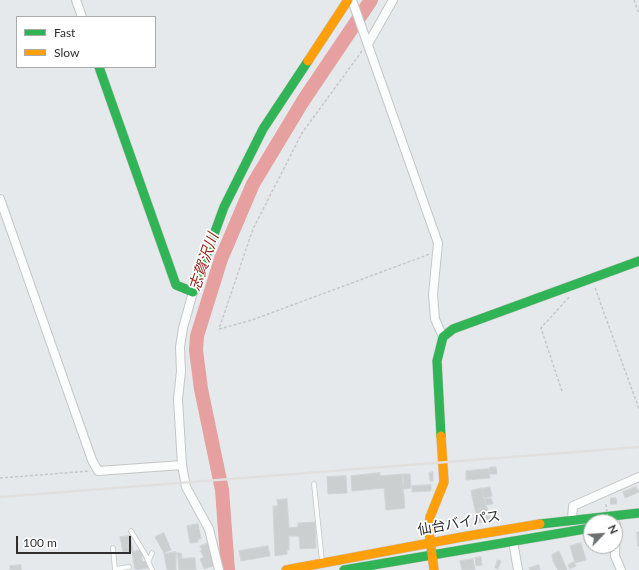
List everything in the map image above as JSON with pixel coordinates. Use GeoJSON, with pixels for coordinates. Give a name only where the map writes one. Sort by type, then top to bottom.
{"type":"FeatureCollection","features":[{"type":"Feature","properties":{"kind":"main road"},"geometry":{"type":"LineString","coordinates":[[99,68],[176,285],[193,292],[224,207],[263,129],[348,0]]}},
{"type":"Feature","properties":{"kind":"main road"},"geometry":{"type":"LineString","coordinates":[[434,570],[430,516],[444,482],[437,361],[443,338],[453,329],[639,261]]}},
{"type":"Feature","properties":{"kind":"main road","name":"仙台バイパス"},"geometry":{"type":"LineString","coordinates":[[286,570],[484,532],[572,520],[639,513]]}},
{"type":"Feature","properties":{"kind":"main road"},"geometry":{"type":"LineString","coordinates":[[623,523],[639,522]]}},
{"type":"Feature","properties":{"kind":"main road","name":"仙台バイパス"},"geometry":{"type":"LineString","coordinates":[[344,570],[583,529]]}},
{"type":"Feature","properties":{"kind":"street"},"geometry":{"type":"LineString","coordinates":[[76,0],[82,16]]}},
{"type":"Feature","properties":{"kind":"street"},"geometry":{"type":"LineString","coordinates":[[352,0],[438,242],[433,294],[434,318],[443,338]]}},
{"type":"Feature","properties":{"kind":"street"},"geometry":{"type":"LineString","coordinates":[[367,41],[393,0]]}},
{"type":"Feature","properties":{"kind":"street"},"geometry":{"type":"LineString","coordinates":[[0,199],[92,460],[98,470],[182,465]]}},
{"type":"Feature","properties":{"kind":"street"},"geometry":{"type":"LineString","coordinates":[[193,292],[182,328],[180,347],[181,371],[178,399],[182,465],[186,487],[209,529],[219,570]]}},
{"type":"Feature","properties":{"kind":"street"},"geometry":{"type":"LineString","coordinates":[[572,520],[573,506],[639,477]]}},
{"type":"Feature","properties":{"kind":"street"},"geometry":{"type":"LineString","coordinates":[[513,541],[518,570]]}},
{"type":"Feature","properties":{"kind":"street"},"geometry":{"type":"LineString","coordinates":[[615,554],[621,570]]}},
{"type":"Feature","properties":{"kind":"lane"},"geometry":{"type":"LineString","coordinates":[[314,484],[322,563]]}},
{"type":"Feature","properties":{"kind":"lane"},"geometry":{"type":"LineString","coordinates":[[131,531],[148,560],[152,570]]}},
{"type":"Feature","properties":{"kind":"lane"},"geometry":{"type":"LineString","coordinates":[[113,548],[115,570],[129,568]]}},
{"type":"Feature","properties":{"kind":"lane"},"geometry":{"type":"LineString","coordinates":[[148,560],[152,553]]}},
{"type":"Feature","properties":{"kind":"path"},"geometry":{"type":"LineString","coordinates":[[634,0],[639,14]]}},
{"type":"Feature","properties":{"kind":"path"},"geometry":{"type":"LineString","coordinates":[[367,41],[302,134],[253,229],[220,329],[252,320],[437,251]]}},
{"type":"Feature","properties":{"kind":"path"},"geometry":{"type":"LineString","coordinates":[[592,278],[639,409]]}},
{"type":"Feature","properties":{"kind":"path"},"geometry":{"type":"LineString","coordinates":[[562,391],[541,328],[570,297],[567,287]]}},
{"type":"Feature","properties":{"kind":"path"},"geometry":{"type":"LineString","coordinates":[[0,478],[98,470]]}},
{"type":"Feature","properties":{"kind":"path"},"geometry":{"type":"LineString","coordinates":[[606,504],[610,514]]}},
{"type":"Feature","properties":{"kind":"building"},"geometry":{"type":"Polygon","coordinates":[[[490,467],[496,467],[497,474],[490,474],[490,467]]]}},
{"type":"Feature","properties":{"kind":"building"},"geometry":{"type":"Polygon","coordinates":[[[489,469],[490,478],[466,480],[466,471],[489,469]]]}},
{"type":"Feature","properties":{"kind":"building"},"geometry":{"type":"Polygon","coordinates":[[[433,472],[433,481],[430,481],[429,473],[433,472]]]}},
{"type":"Feature","properties":{"kind":"building"},"geometry":{"type":"Polygon","coordinates":[[[380,473],[380,476],[402,474],[405,508],[386,510],[384,488],[352,491],[351,476],[380,473]]]}},
{"type":"Feature","properties":{"kind":"building"},"geometry":{"type":"Polygon","coordinates":[[[403,474],[410,474],[411,488],[404,489],[403,474]]]}},
{"type":"Feature","properties":{"kind":"building"},"geometry":{"type":"Polygon","coordinates":[[[346,476],[347,493],[328,494],[327,477],[346,476]]]}},
{"type":"Feature","properties":{"kind":"building"},"geometry":{"type":"Polygon","coordinates":[[[431,485],[431,491],[412,492],[412,486],[431,485]]]}},
{"type":"Feature","properties":{"kind":"building"},"geometry":{"type":"Polygon","coordinates":[[[490,487],[492,496],[484,498],[482,489],[490,487]]]}},
{"type":"Feature","properties":{"kind":"building"},"geometry":{"type":"Polygon","coordinates":[[[636,487],[639,492],[625,498],[623,492],[636,487]]]}},
{"type":"Feature","properties":{"kind":"building"},"geometry":{"type":"Polygon","coordinates":[[[482,488],[486,507],[475,510],[471,491],[482,488]]]}},
{"type":"Feature","properties":{"kind":"building"},"geometry":{"type":"Polygon","coordinates":[[[491,498],[493,504],[486,505],[485,499],[491,498]]]}},
{"type":"Feature","properties":{"kind":"building"},"geometry":{"type":"Polygon","coordinates":[[[611,498],[616,498],[617,504],[611,504],[611,498]]]}},
{"type":"Feature","properties":{"kind":"building"},"geometry":{"type":"Polygon","coordinates":[[[287,499],[289,528],[298,527],[298,523],[315,522],[316,548],[300,549],[299,536],[289,536],[289,550],[287,550],[287,554],[275,556],[273,506],[278,506],[277,500],[287,499]]]}},
{"type":"Feature","properties":{"kind":"building"},"geometry":{"type":"Polygon","coordinates":[[[487,507],[491,520],[478,523],[475,510],[487,507]]]}},
{"type":"Feature","properties":{"kind":"building"},"geometry":{"type":"Polygon","coordinates":[[[198,524],[201,539],[198,539],[198,542],[190,543],[187,526],[198,524]]]}},
{"type":"Feature","properties":{"kind":"building"},"geometry":{"type":"Polygon","coordinates":[[[637,532],[639,532],[639,546],[638,546],[637,532]]]}},
{"type":"Feature","properties":{"kind":"building"},"geometry":{"type":"Polygon","coordinates":[[[164,533],[171,550],[164,553],[155,537],[164,533]]]}},
{"type":"Feature","properties":{"kind":"building"},"geometry":{"type":"Polygon","coordinates":[[[130,536],[133,551],[123,552],[120,537],[130,536]]]}},
{"type":"Feature","properties":{"kind":"building"},"geometry":{"type":"Polygon","coordinates":[[[209,543],[216,565],[204,569],[200,559],[204,557],[200,551],[202,550],[200,546],[209,543]]]}},
{"type":"Feature","properties":{"kind":"building"},"geometry":{"type":"Polygon","coordinates":[[[581,543],[586,560],[575,563],[570,546],[581,543]]]}},
{"type":"Feature","properties":{"kind":"building"},"geometry":{"type":"Polygon","coordinates":[[[268,546],[270,556],[241,561],[239,551],[268,546]]]}},
{"type":"Feature","properties":{"kind":"building"},"geometry":{"type":"Polygon","coordinates":[[[140,550],[142,562],[147,561],[148,568],[135,570],[132,552],[140,550]]]}},
{"type":"Feature","properties":{"kind":"building"},"geometry":{"type":"Polygon","coordinates":[[[559,551],[567,569],[566,570],[558,570],[553,561],[552,555],[559,551]]]}},
{"type":"Feature","properties":{"kind":"building"},"geometry":{"type":"Polygon","coordinates":[[[176,552],[176,570],[167,570],[164,554],[176,552]]]}},
{"type":"Feature","properties":{"kind":"building"},"geometry":{"type":"Polygon","coordinates":[[[177,553],[181,553],[182,558],[178,558],[177,553]]]}},
{"type":"Feature","properties":{"kind":"building"},"geometry":{"type":"Polygon","coordinates":[[[481,557],[482,565],[476,566],[475,558],[481,557]]]}},
{"type":"Feature","properties":{"kind":"building"},"geometry":{"type":"Polygon","coordinates":[[[195,558],[196,570],[179,570],[178,559],[195,558]]]}},
{"type":"Feature","properties":{"kind":"building"},"geometry":{"type":"Polygon","coordinates":[[[473,559],[475,570],[462,570],[460,561],[473,559]]]}},
{"type":"Feature","properties":{"kind":"building"},"geometry":{"type":"Polygon","coordinates":[[[498,560],[501,561],[498,569],[495,568],[498,560]]]}},
{"type":"Feature","properties":{"kind":"building"},"geometry":{"type":"Polygon","coordinates":[[[574,562],[576,566],[570,569],[568,565],[574,562]]]}},
{"type":"Feature","properties":{"kind":"building"},"geometry":{"type":"Polygon","coordinates":[[[21,565],[21,570],[10,570],[10,566],[21,565]]]}},
{"type":"Feature","properties":{"kind":"building"},"geometry":{"type":"Polygon","coordinates":[[[539,565],[540,570],[530,570],[529,568],[539,565]]]}},
{"type":"Feature","properties":{"kind":"waterway","name":"志賀沢川"},"geometry":{"type":"LineString","coordinates":[[228,570],[222,490],[201,389],[196,350],[197,336],[221,259],[253,184],[303,101],[371,0]]}},
{"type":"Feature","properties":{"kind":"railway"},"geometry":{"type":"LineString","coordinates":[[0,497],[639,447]]}},
{"type":"Feature","properties":{"kind":"traffic: fast"},"geometry":{"type":"LineString","coordinates":[[99,68],[176,285],[193,292],[224,207],[263,129],[308,61]]}},
{"type":"Feature","properties":{"kind":"traffic: fast"},"geometry":{"type":"LineString","coordinates":[[441,436],[437,361],[443,337],[453,329],[639,261]]}},
{"type":"Feature","properties":{"kind":"traffic: fast"},"geometry":{"type":"LineString","coordinates":[[540,524],[639,513]]}},
{"type":"Feature","properties":{"kind":"traffic: fast"},"geometry":{"type":"LineString","coordinates":[[344,570],[583,529]]}},
{"type":"Feature","properties":{"kind":"traffic: slow"},"geometry":{"type":"LineString","coordinates":[[308,61],[348,0]]}},
{"type":"Feature","properties":{"kind":"traffic: slow"},"geometry":{"type":"LineString","coordinates":[[434,570],[429,531],[430,517],[444,482],[441,436]]}},
{"type":"Feature","properties":{"kind":"traffic: slow"},"geometry":{"type":"LineString","coordinates":[[286,570],[540,524]]}}]}
